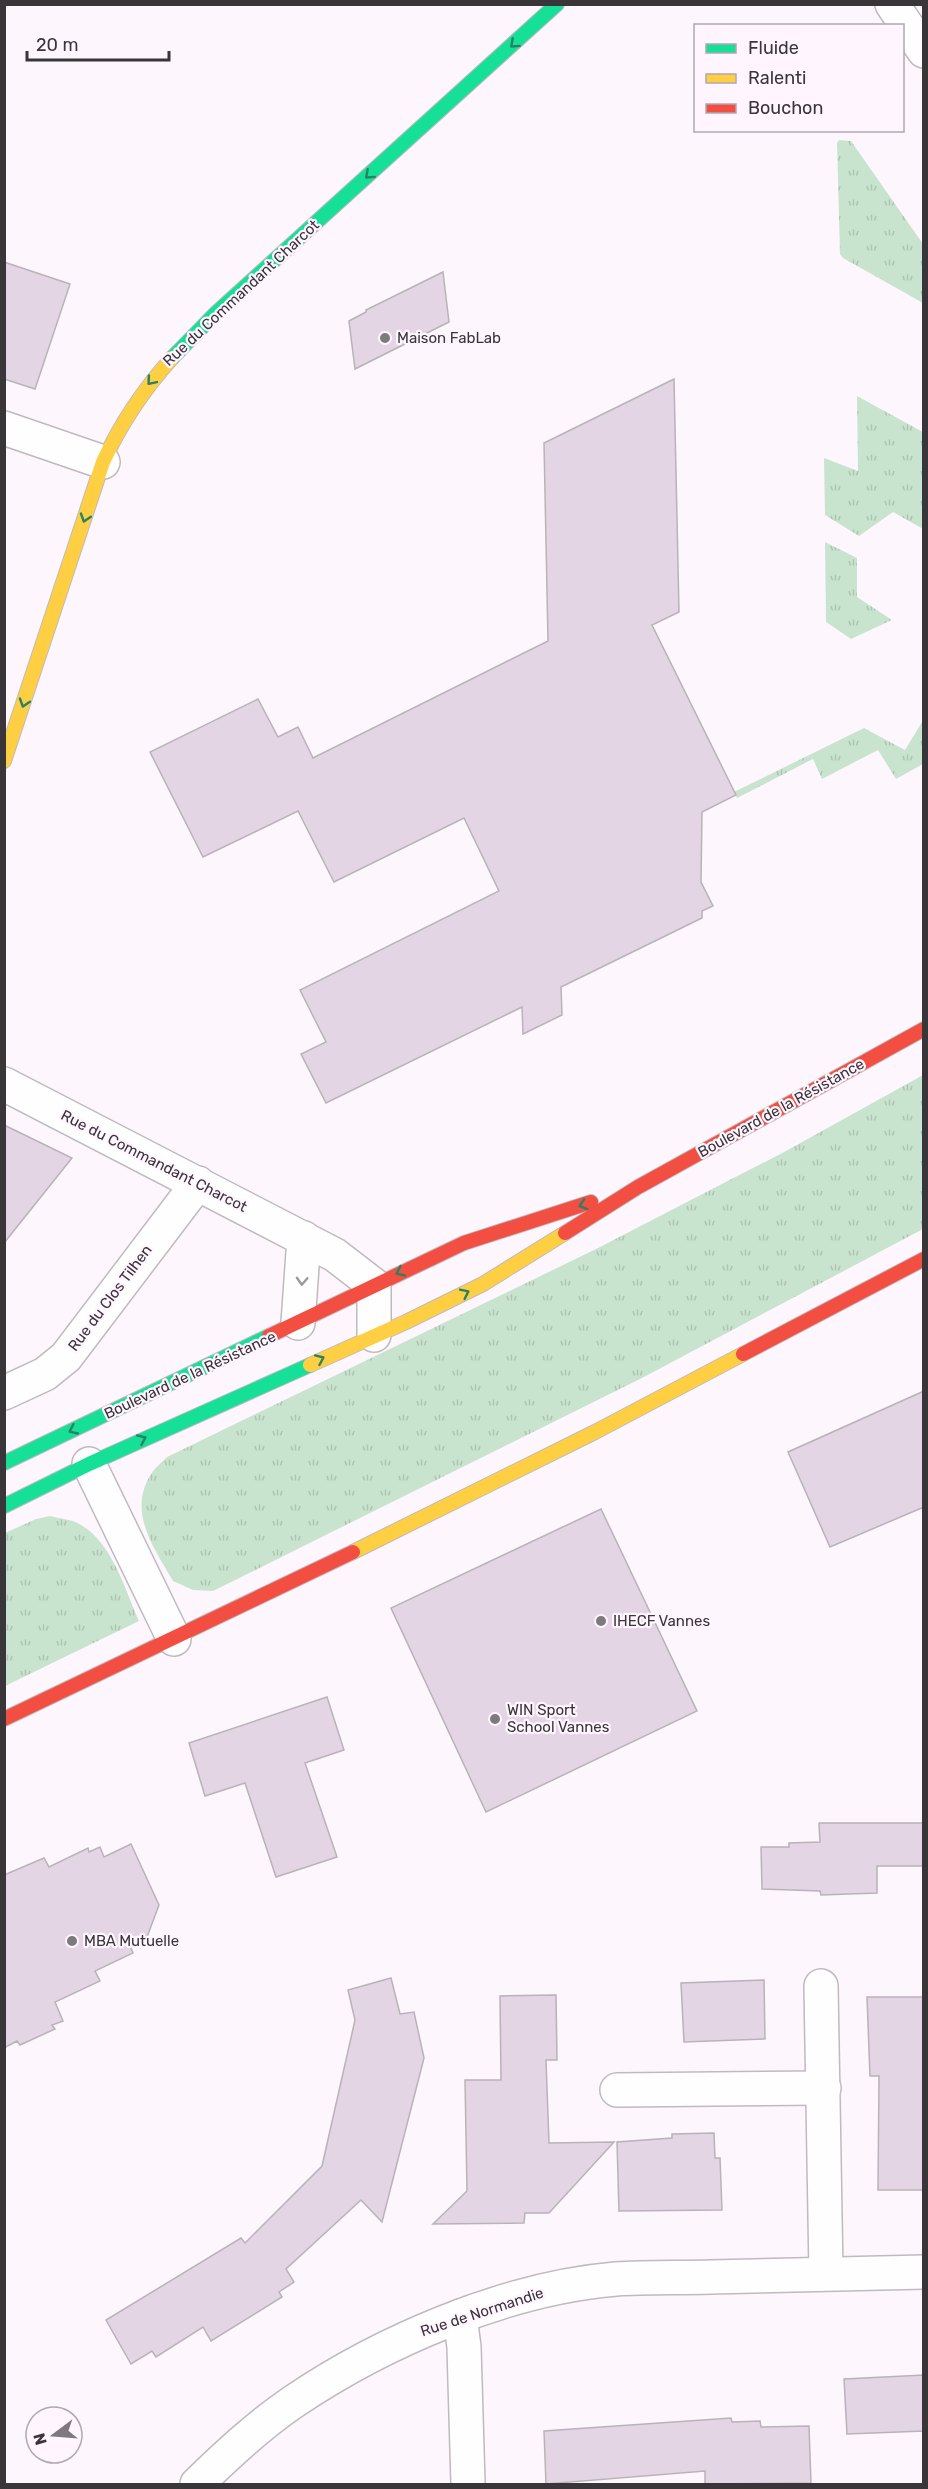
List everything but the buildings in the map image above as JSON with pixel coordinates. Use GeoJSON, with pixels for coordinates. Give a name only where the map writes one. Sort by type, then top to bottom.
{"type":"FeatureCollection","features":[{"type":"Feature","properties":{"kind":"street","name":"Rue du Commandant Charcot"},"geometry":{"type":"LineString","coordinates":[[4,761],[103,462],[111,441],[145,388],[174,354],[224,306],[557,4]]}},
{"type":"Feature","properties":{"kind":"street"},"geometry":{"type":"LineString","coordinates":[[892,4],[924,51]]}},
{"type":"Feature","properties":{"kind":"street"},"geometry":{"type":"LineString","coordinates":[[4,428],[103,462]]}},
{"type":"Feature","properties":{"kind":"street","name":"Boulevard de la Résistance"},"geometry":{"type":"LineString","coordinates":[[4,1506],[89,1464],[483,1284],[638,1186],[924,1029]]}},
{"type":"Feature","properties":{"kind":"street","name":"Rue du Commandant Charcot"},"geometry":{"type":"LineString","coordinates":[[4,1084],[304,1238],[335,1255],[374,1285]]}},
{"type":"Feature","properties":{"kind":"street","name":"Rue du Clos Tilhen"},"geometry":{"type":"LineString","coordinates":[[4,1393],[45,1374],[66,1357],[198,1183]]}},
{"type":"Feature","properties":{"kind":"street","name":"Boulevard de la Résistance"},"geometry":{"type":"LineString","coordinates":[[4,1463],[464,1243],[638,1186]]}},
{"type":"Feature","properties":{"kind":"street"},"geometry":{"type":"LineString","coordinates":[[298,1323],[304,1238]]}},
{"type":"Feature","properties":{"kind":"street"},"geometry":{"type":"LineString","coordinates":[[4,1719],[174,1639],[595,1432],[924,1259]]}},
{"type":"Feature","properties":{"kind":"street"},"geometry":{"type":"LineString","coordinates":[[374,1285],[374,1335]]}},
{"type":"Feature","properties":{"kind":"street"},"geometry":{"type":"LineString","coordinates":[[89,1464],[174,1639]]}},
{"type":"Feature","properties":{"kind":"street"},"geometry":{"type":"LineString","coordinates":[[821,1986],[826,2273]]}},
{"type":"Feature","properties":{"kind":"street"},"geometry":{"type":"LineString","coordinates":[[617,2090],[824,2088]]}},
{"type":"Feature","properties":{"kind":"street","name":"Rue de Normandie"},"geometry":{"type":"LineString","coordinates":[[197,2484],[233,2449],[291,2403],[338,2373],[408,2337],[460,2316],[557,2289],[615,2280],[924,2272]]}},
{"type":"Feature","properties":{"kind":"street"},"geometry":{"type":"LineString","coordinates":[[460,2316],[464,2347],[468,2484]]}},
{"type":"Feature","properties":{"kind":"green space"},"geometry":{"type":"Polygon","coordinates":[[[839,140],[851,141],[923,244],[923,303],[843,258],[840,254],[837,143],[839,140]]]}},
{"type":"Feature","properties":{"kind":"green space"},"geometry":{"type":"Polygon","coordinates":[[[857,396],[923,432],[923,529],[893,512],[859,536],[825,515],[824,458],[858,471],[857,396]]]}},
{"type":"Feature","properties":{"kind":"green space"},"geometry":{"type":"Polygon","coordinates":[[[825,542],[857,558],[857,597],[892,620],[851,639],[826,622],[825,542]]]}},
{"type":"Feature","properties":{"kind":"green space"},"geometry":{"type":"Polygon","coordinates":[[[922,722],[923,764],[896,779],[878,750],[822,779],[813,759],[737,798],[734,792],[864,728],[905,750],[922,722]]]}},
{"type":"Feature","properties":{"kind":"green space"},"geometry":{"type":"Polygon","coordinates":[[[923,1075],[923,1229],[642,1378],[213,1591],[193,1590],[173,1581],[151,1543],[142,1516],[144,1488],[151,1474],[167,1457],[596,1249],[786,1151],[923,1075]]]}},
{"type":"Feature","properties":{"kind":"green space"},"geometry":{"type":"Polygon","coordinates":[[[50,1516],[73,1521],[86,1528],[97,1538],[115,1564],[139,1621],[5,1686],[5,1533],[36,1519],[50,1516]]]}},
{"type":"Feature","properties":{"kind":"traffic: fast"},"geometry":{"type":"LineString","coordinates":[[172,358],[215,314],[557,4]]}},
{"type":"Feature","properties":{"kind":"traffic: fast"},"geometry":{"type":"LineString","coordinates":[[4,1463],[269,1336]]}},
{"type":"Feature","properties":{"kind":"traffic: fast"},"geometry":{"type":"LineString","coordinates":[[4,1506],[89,1464],[310,1365]]}},
{"type":"Feature","properties":{"kind":"traffic: slow"},"geometry":{"type":"LineString","coordinates":[[4,761],[103,462],[134,407],[172,358]]}},
{"type":"Feature","properties":{"kind":"traffic: slow"},"geometry":{"type":"LineString","coordinates":[[310,1365],[483,1284],[565,1233]]}},
{"type":"Feature","properties":{"kind":"traffic: slow"},"geometry":{"type":"LineString","coordinates":[[353,1552],[595,1432],[743,1354]]}},
{"type":"Feature","properties":{"kind":"traffic: jam"},"geometry":{"type":"LineString","coordinates":[[565,1233],[638,1187],[924,1029]]}},
{"type":"Feature","properties":{"kind":"traffic: jam"},"geometry":{"type":"LineString","coordinates":[[269,1336],[464,1243],[591,1202]]}},
{"type":"Feature","properties":{"kind":"traffic: jam"},"geometry":{"type":"LineString","coordinates":[[743,1354],[924,1259]]}},
{"type":"Feature","properties":{"kind":"traffic: jam"},"geometry":{"type":"LineString","coordinates":[[4,1719],[353,1552]]}},
{"type":"Feature","properties":{"kind":"place","name":"Maison FabLab"},"geometry":{"type":"Point","coordinates":[385,338]}},
{"type":"Feature","properties":{"kind":"place","name":"IHECF Vannes"},"geometry":{"type":"Point","coordinates":[601,1621]}},
{"type":"Feature","properties":{"kind":"place","name":"WIN Sport School Vannes"},"geometry":{"type":"Point","coordinates":[495,1719]}},
{"type":"Feature","properties":{"kind":"place","name":"MBA Mutuelle"},"geometry":{"type":"Point","coordinates":[72,1941]}}]}
